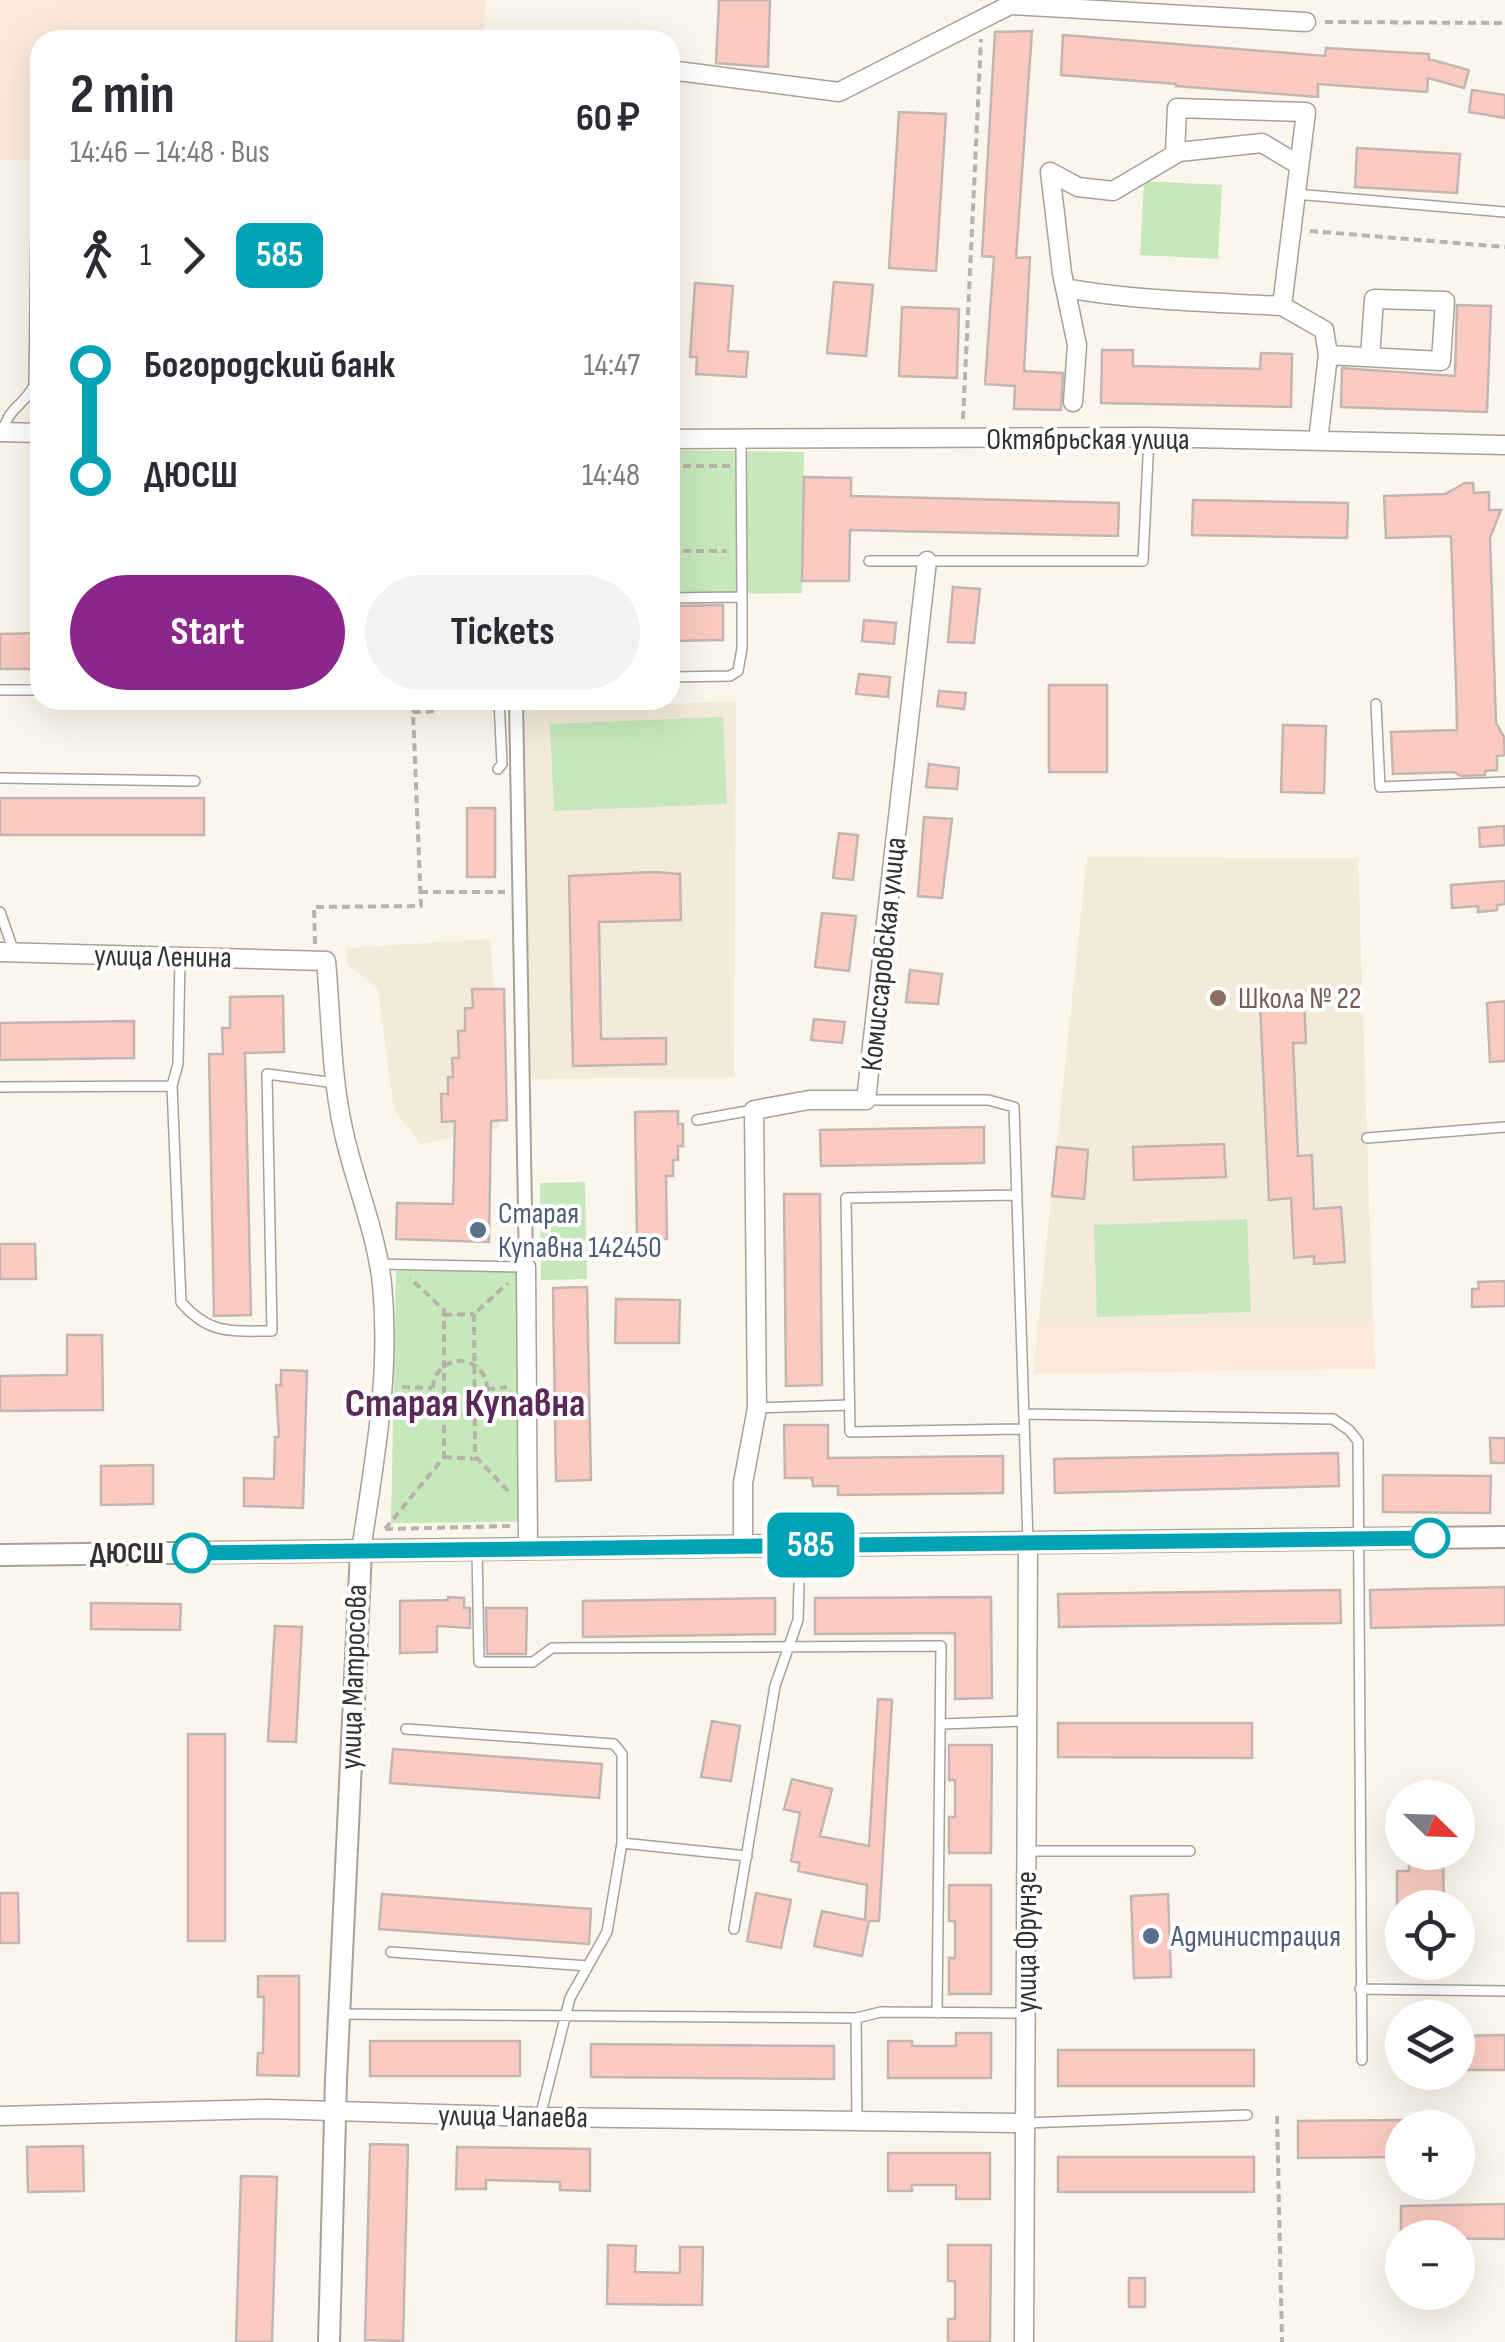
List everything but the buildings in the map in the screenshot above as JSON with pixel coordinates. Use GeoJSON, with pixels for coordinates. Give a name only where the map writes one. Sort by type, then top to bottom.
{"type":"FeatureCollection","features":[{"type":"Feature","properties":{"kind":"street"},"geometry":{"type":"LineString","coordinates":[[680,71],[839,92],[1010,3],[1179,7],[1306,22]]}},
{"type":"Feature","properties":{"kind":"street"},"geometry":{"type":"LineString","coordinates":[[1176,154],[1177,108],[1306,112],[1282,306]]}},
{"type":"Feature","properties":{"kind":"street"},"geometry":{"type":"LineString","coordinates":[[1073,402],[1077,345],[1065,288],[1050,172],[1078,187],[1113,191],[1176,154],[1262,143],[1299,165]]}},
{"type":"Feature","properties":{"kind":"street"},"geometry":{"type":"LineString","coordinates":[[1065,288],[1170,302],[1282,306],[1324,330],[1328,355],[1318,441]]}},
{"type":"Feature","properties":{"kind":"street"},"geometry":{"type":"LineString","coordinates":[[1328,355],[1441,361],[1445,301],[1374,299],[1370,357]]}},
{"type":"Feature","properties":{"kind":"street"},"geometry":{"type":"LineString","coordinates":[[2,432],[30,433]]}},
{"type":"Feature","properties":{"kind":"street","name":"Октябрьская улица"},"geometry":{"type":"LineString","coordinates":[[680,440],[1149,438],[1505,446]]}},
{"type":"Feature","properties":{"kind":"street","name":"Комиссаровская улица"},"geometry":{"type":"LineString","coordinates":[[754,1110],[809,1100],[866,1100],[927,561]]}},
{"type":"Feature","properties":{"kind":"street"},"geometry":{"type":"LineString","coordinates":[[516,710],[528,1548]]}},
{"type":"Feature","properties":{"kind":"street","name":"улица Ленина"},"geometry":{"type":"LineString","coordinates":[[7,952],[321,960]]}},
{"type":"Feature","properties":{"kind":"street","name":"улица Матросова"},"geometry":{"type":"LineString","coordinates":[[321,960],[343,1130],[388,1264],[381,1432],[361,1551],[328,2342]]}},
{"type":"Feature","properties":{"kind":"street"},"geometry":{"type":"LineString","coordinates":[[743,1546],[743,1482],[758,1408],[754,1110]]}},
{"type":"Feature","properties":{"kind":"street"},"geometry":{"type":"LineString","coordinates":[[0,1554],[1505,1537]]}},
{"type":"Feature","properties":{"kind":"street","name":"улица Фрунзе"},"geometry":{"type":"LineString","coordinates":[[1024,2342],[1028,1542]]}},
{"type":"Feature","properties":{"kind":"street","name":"улица Чапаева"},"geometry":{"type":"LineString","coordinates":[[0,2116],[266,2109],[1025,2123]]}},
{"type":"Feature","properties":{"kind":"lane"},"geometry":{"type":"LineString","coordinates":[[1295,194],[1505,212]]}},
{"type":"Feature","properties":{"kind":"lane"},"geometry":{"type":"LineString","coordinates":[[2,432],[5,420],[30,390]]}},
{"type":"Feature","properties":{"kind":"lane"},"geometry":{"type":"LineString","coordinates":[[869,560],[1142,561],[1149,438]]}},
{"type":"Feature","properties":{"kind":"lane"},"geometry":{"type":"LineString","coordinates":[[680,677],[730,676],[738,671],[742,648],[741,440]]}},
{"type":"Feature","properties":{"kind":"lane"},"geometry":{"type":"LineString","coordinates":[[680,598],[742,596]]}},
{"type":"Feature","properties":{"kind":"lane"},"geometry":{"type":"LineString","coordinates":[[0,690],[30,690]]}},
{"type":"Feature","properties":{"kind":"lane"},"geometry":{"type":"LineString","coordinates":[[1376,704],[1380,787],[1505,782]]}},
{"type":"Feature","properties":{"kind":"lane"},"geometry":{"type":"LineString","coordinates":[[498,769],[502,764],[499,710]]}},
{"type":"Feature","properties":{"kind":"lane"},"geometry":{"type":"LineString","coordinates":[[0,778],[195,781]]}},
{"type":"Feature","properties":{"kind":"lane"},"geometry":{"type":"LineString","coordinates":[[0,912],[7,952]]}},
{"type":"Feature","properties":{"kind":"lane"},"geometry":{"type":"LineString","coordinates":[[180,957],[178,1064],[172,1086],[181,1302],[196,1320],[212,1328],[272,1331],[267,1074],[328,1082]]}},
{"type":"Feature","properties":{"kind":"lane"},"geometry":{"type":"LineString","coordinates":[[0,1087],[172,1086]]}},
{"type":"Feature","properties":{"kind":"lane"},"geometry":{"type":"LineString","coordinates":[[866,1100],[988,1100],[1014,1107],[1028,1542]]}},
{"type":"Feature","properties":{"kind":"lane"},"geometry":{"type":"LineString","coordinates":[[697,1120],[754,1110]]}},
{"type":"Feature","properties":{"kind":"lane"},"geometry":{"type":"LineString","coordinates":[[1367,1138],[1505,1127]]}},
{"type":"Feature","properties":{"kind":"lane"},"geometry":{"type":"LineString","coordinates":[[1016,1195],[846,1198],[849,1405],[850,1432],[1024,1429]]}},
{"type":"Feature","properties":{"kind":"lane"},"geometry":{"type":"LineString","coordinates":[[388,1264],[526,1266]]}},
{"type":"Feature","properties":{"kind":"lane"},"geometry":{"type":"LineString","coordinates":[[758,1408],[849,1405]]}},
{"type":"Feature","properties":{"kind":"lane"},"geometry":{"type":"LineString","coordinates":[[1024,1414],[1333,1419],[1358,1440],[1362,2060]]}},
{"type":"Feature","properties":{"kind":"lane"},"geometry":{"type":"LineString","coordinates":[[734,1930],[774,1686],[800,1607],[800,1545]]}},
{"type":"Feature","properties":{"kind":"lane"},"geometry":{"type":"LineString","coordinates":[[476,1549],[479,1662],[533,1662],[552,1648],[942,1646],[938,2013]]}},
{"type":"Feature","properties":{"kind":"lane"},"geometry":{"type":"LineString","coordinates":[[942,1724],[1027,1721]]}},
{"type":"Feature","properties":{"kind":"lane"},"geometry":{"type":"LineString","coordinates":[[406,1729],[614,1744],[622,1754],[622,1843],[608,1932],[577,1982],[540,2117]]}},
{"type":"Feature","properties":{"kind":"lane"},"geometry":{"type":"LineString","coordinates":[[622,1843],[746,1856]]}},
{"type":"Feature","properties":{"kind":"lane"},"geometry":{"type":"LineString","coordinates":[[1026,1851],[1190,1852]]}},
{"type":"Feature","properties":{"kind":"lane"},"geometry":{"type":"LineString","coordinates":[[392,1952],[588,1966]]}},
{"type":"Feature","properties":{"kind":"lane"},"geometry":{"type":"LineString","coordinates":[[1360,1989],[1505,1991]]}},
{"type":"Feature","properties":{"kind":"lane"},"geometry":{"type":"LineString","coordinates":[[339,2014],[856,2018],[882,2012],[1026,2013]]}},
{"type":"Feature","properties":{"kind":"lane"},"geometry":{"type":"LineString","coordinates":[[856,2018],[857,2121]]}},
{"type":"Feature","properties":{"kind":"lane"},"geometry":{"type":"LineString","coordinates":[[1025,2123],[1247,2115]]}},
{"type":"Feature","properties":{"kind":"path"},"geometry":{"type":"LineString","coordinates":[[962,438],[982,20]]}},
{"type":"Feature","properties":{"kind":"path"},"geometry":{"type":"LineString","coordinates":[[1306,22],[1505,23]]}},
{"type":"Feature","properties":{"kind":"path"},"geometry":{"type":"LineString","coordinates":[[1291,229],[1505,247]]}},
{"type":"Feature","properties":{"kind":"path"},"geometry":{"type":"LineString","coordinates":[[680,466],[741,466]]}},
{"type":"Feature","properties":{"kind":"path"},"geometry":{"type":"LineString","coordinates":[[680,551],[742,552]]}},
{"type":"Feature","properties":{"kind":"path"},"geometry":{"type":"LineString","coordinates":[[321,960],[314,907],[421,906],[412,712],[438,710]]}},
{"type":"Feature","properties":{"kind":"path"},"geometry":{"type":"LineString","coordinates":[[420,892],[520,892]]}},
{"type":"Feature","properties":{"kind":"path"},"geometry":{"type":"LineString","coordinates":[[388,1264],[444,1310],[444,1457],[383,1529],[528,1519]]}},
{"type":"Feature","properties":{"kind":"path"},"geometry":{"type":"LineString","coordinates":[[444,1315],[474,1314],[526,1266]]}},
{"type":"Feature","properties":{"kind":"path"},"geometry":{"type":"LineString","coordinates":[[474,1314],[477,1458],[528,1519]]}},
{"type":"Feature","properties":{"kind":"path"},"geometry":{"type":"LineString","coordinates":[[458,1360],[474,1365],[482,1372],[487,1389],[485,1398],[474,1411],[456,1415],[444,1410],[435,1400],[432,1388],[436,1375],[458,1360]]}},
{"type":"Feature","properties":{"kind":"path"},"geometry":{"type":"LineString","coordinates":[[396,1386],[432,1388]]}},
{"type":"Feature","properties":{"kind":"path"},"geometry":{"type":"LineString","coordinates":[[444,1457],[477,1458]]}},
{"type":"Feature","properties":{"kind":"path"},"geometry":{"type":"LineString","coordinates":[[1277,2116],[1282,2342]]}},
{"type":"Feature","properties":{"kind":"shaded area"},"geometry":{"type":"Polygon","coordinates":[[[0,0],[486,0],[484,30],[30,30],[30,160],[0,160],[0,0]]]}},
{"type":"Feature","properties":{"kind":"shaded area"},"geometry":{"type":"Polygon","coordinates":[[[736,701],[734,1077],[531,1079],[520,711],[680,710],[680,704],[736,701]]]}},
{"type":"Feature","properties":{"kind":"shaded area","name":"Школа № 22"},"geometry":{"type":"Polygon","coordinates":[[[1087,857],[1358,858],[1373,1324],[1038,1324],[1087,857]]]}},
{"type":"Feature","properties":{"kind":"shaded area"},"geometry":{"type":"Polygon","coordinates":[[[490,939],[501,1061],[499,1128],[421,1144],[394,1110],[378,989],[346,963],[347,948],[490,939]]]}},
{"type":"Feature","properties":{"kind":"shaded area"},"geometry":{"type":"Polygon","coordinates":[[[1038,1324],[1373,1324],[1375,1369],[1034,1374],[1038,1324]]]}},
{"type":"Feature","properties":{"kind":"green space"},"geometry":{"type":"Polygon","coordinates":[[[1144,181],[1222,185],[1218,259],[1140,255],[1144,181]]]}},
{"type":"Feature","properties":{"kind":"green space"},"geometry":{"type":"Polygon","coordinates":[[[680,450],[804,452],[802,593],[680,595],[680,450]]]}},
{"type":"Feature","properties":{"kind":"green space"},"geometry":{"type":"Polygon","coordinates":[[[723,717],[727,804],[554,811],[550,724],[723,717]]]}},
{"type":"Feature","properties":{"kind":"green space"},"geometry":{"type":"Polygon","coordinates":[[[585,1182],[587,1279],[541,1280],[540,1183],[585,1182]]]}},
{"type":"Feature","properties":{"kind":"green space"},"geometry":{"type":"Polygon","coordinates":[[[1247,1219],[1251,1312],[1097,1317],[1094,1225],[1247,1219]]]}},
{"type":"Feature","properties":{"kind":"green space"},"geometry":{"type":"Polygon","coordinates":[[[396,1269],[517,1272],[519,1522],[391,1523],[396,1269]]]}},
{"type":"Feature","properties":{"kind":"bus line","name":"585"},"geometry":{"type":"LineString","coordinates":[[192,1553],[1430,1538]]}},
{"type":"Feature","properties":{"kind":"place","name":"Школа № 22"},"geometry":{"type":"Point","coordinates":[1218,998]}},
{"type":"Feature","properties":{"kind":"place","name":"Старая Купавна 142450"},"geometry":{"type":"Point","coordinates":[478,1230]}},
{"type":"Feature","properties":{"kind":"place","name":"ДЮСШ"},"geometry":{"type":"Point","coordinates":[192,1553]}},
{"type":"Feature","properties":{"kind":"place","name":"Администрация"},"geometry":{"type":"Point","coordinates":[1151,1936]}},
{"type":"Feature","properties":{"kind":"district","name":"Старая Купавна"},"geometry":{"type":"Point","coordinates":[465,1402]}}]}
